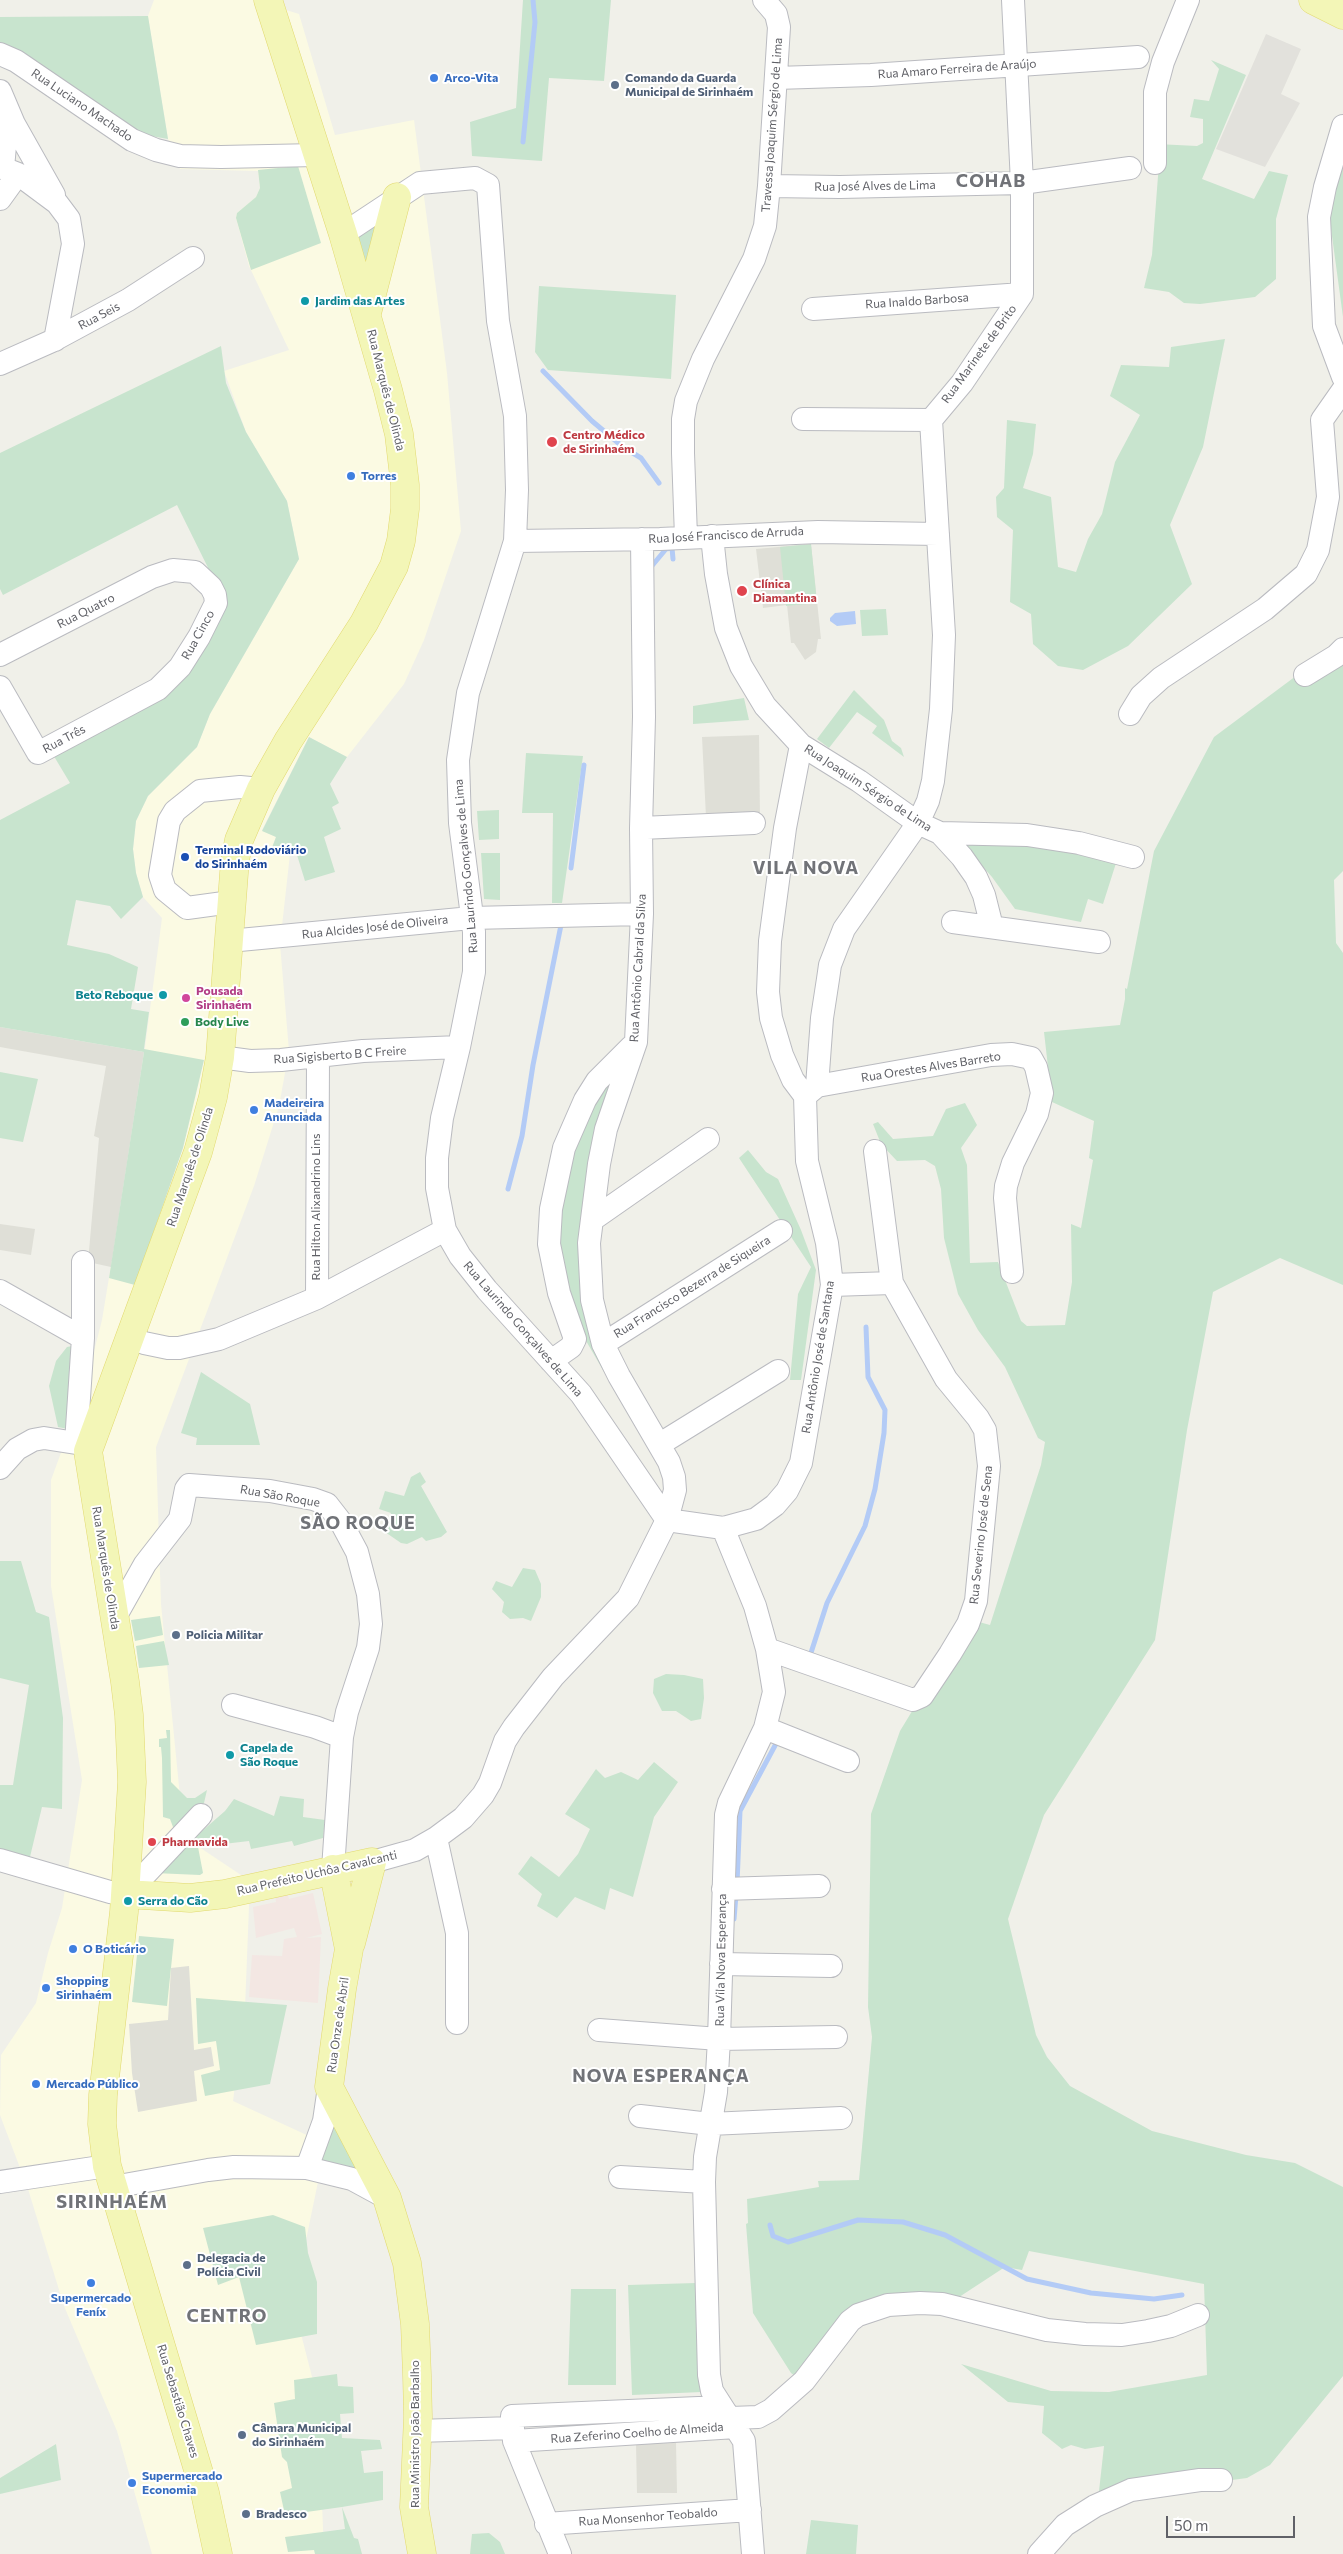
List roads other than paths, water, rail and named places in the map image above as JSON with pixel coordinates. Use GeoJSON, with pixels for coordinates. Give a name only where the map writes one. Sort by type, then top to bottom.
{"type":"FeatureCollection","features":[{"type":"Feature","properties":{"kind":"main road","name":"Rua Marquês de Olinda"},"geometry":{"type":"LineString","coordinates":[[130,2251],[110,2177],[102,2124],[103,2095],[126,1891],[132,1803],[129,1715],[88,1459],[82,1443],[130,1336],[198,1152],[213,1096],[220,1057],[231,902],[239,840],[261,789],[288,741],[364,623],[394,566],[401,541],[405,509],[405,485],[399,434],[367,313],[268,0]]}},
{"type":"Feature","properties":{"kind":"main road"},"geometry":{"type":"LineString","coordinates":[[1314,0],[1343,15]]}},
{"type":"Feature","properties":{"kind":"main road"},"geometry":{"type":"LineString","coordinates":[[367,313],[397,197]]}},
{"type":"Feature","properties":{"kind":"main road"},"geometry":{"type":"LineString","coordinates":[[349,1949],[372,1862]]}},
{"type":"Feature","properties":{"kind":"main road","name":"Rua Prefeito Uchôa Cavalcanti"},"geometry":{"type":"LineString","coordinates":[[126,1891],[190,1898],[225,1894],[372,1862]]}},
{"type":"Feature","properties":{"kind":"main road","name":"Rua Onze de Abril"},"geometry":{"type":"LineString","coordinates":[[333,1869],[349,1949],[329,2087],[387,2198]]}},
{"type":"Feature","properties":{"kind":"main road","name":"Rua Ministro João Barbalho"},"geometry":{"type":"LineString","coordinates":[[387,2198],[407,2262],[415,2324],[417,2431],[414,2507],[422,2554]]}},
{"type":"Feature","properties":{"kind":"main road","name":"Rua Sebastião Chaves"},"geometry":{"type":"LineString","coordinates":[[130,2251],[169,2366],[205,2493],[218,2554]]}},
{"type":"Feature","properties":{"kind":"street","name":"Travessa Joaquim Sérgio de Lima"},"geometry":{"type":"LineString","coordinates":[[666,538],[683,453],[683,419],[686,401],[703,358],[761,241],[769,186],[778,20],[764,0]]}},
{"type":"Feature","properties":{"kind":"street","name":"Rua Marinete de Brito"},"geometry":{"type":"LineString","coordinates":[[931,420],[962,383],[1022,294],[1022,183],[1013,0]]}},
{"type":"Feature","properties":{"kind":"street"},"geometry":{"type":"LineString","coordinates":[[1155,163],[1155,92],[1163,62],[1188,0]]}},
{"type":"Feature","properties":{"kind":"street","name":"Rua Luciano Machado"},"geometry":{"type":"LineString","coordinates":[[0,54],[16,61],[132,140],[156,150],[180,156],[316,155]]}},
{"type":"Feature","properties":{"kind":"street","name":"Rua Amaro Ferreira de Araújo"},"geometry":{"type":"LineString","coordinates":[[776,78],[1017,66],[1138,57]]}},
{"type":"Feature","properties":{"kind":"street"},"geometry":{"type":"LineString","coordinates":[[0,91],[8,111],[38,169],[69,219],[73,244],[55,340]]}},
{"type":"Feature","properties":{"kind":"street"},"geometry":{"type":"LineString","coordinates":[[0,199],[7,170],[8,111]]}},
{"type":"Feature","properties":{"kind":"street"},"geometry":{"type":"LineString","coordinates":[[1343,126],[1325,187],[1319,217],[1324,326],[1343,377]]}},
{"type":"Feature","properties":{"kind":"street","name":"Rua José Alves de Lima"},"geometry":{"type":"LineString","coordinates":[[769,186],[840,187],[1022,183],[1130,168]]}},
{"type":"Feature","properties":{"kind":"street"},"geometry":{"type":"LineString","coordinates":[[7,170],[57,202],[64,210]]}},
{"type":"Feature","properties":{"kind":"street","name":"Rua Laurindo Gonçalves de Lima"},"geometry":{"type":"LineString","coordinates":[[343,234],[397,197],[420,184],[429,181],[475,178],[488,185],[498,321],[515,416],[518,490],[515,541],[468,693],[458,760],[460,823],[472,918],[474,972],[460,1047],[442,1118],[437,1158],[437,1188],[445,1230],[460,1256],[487,1290],[581,1394],[667,1520]]}},
{"type":"Feature","properties":{"kind":"street","name":"Rua Seis"},"geometry":{"type":"LineString","coordinates":[[0,364],[55,340],[128,300],[193,258]]}},
{"type":"Feature","properties":{"kind":"street","name":"Rua Inaldo Barbosa"},"geometry":{"type":"LineString","coordinates":[[812,309],[1022,294]]}},
{"type":"Feature","properties":{"kind":"street"},"geometry":{"type":"LineString","coordinates":[[1130,714],[1141,696],[1161,678],[1265,609],[1306,574],[1318,550],[1328,497],[1322,420],[1343,390]]}},
{"type":"Feature","properties":{"kind":"street"},"geometry":{"type":"LineString","coordinates":[[802,419],[931,420],[944,635],[941,709],[933,781],[928,801],[918,823]]}},
{"type":"Feature","properties":{"kind":"street","name":"Rua José Francisco de Arruda"},"geometry":{"type":"LineString","coordinates":[[515,541],[818,532],[938,534]]}},
{"type":"Feature","properties":{"kind":"street","name":"Rua Joaquim Sérgio de Lima"},"geometry":{"type":"LineString","coordinates":[[712,536],[716,574],[726,628],[740,666],[770,712],[801,745],[859,781],[918,823],[940,833],[962,857],[976,878],[984,895],[992,926]]}},
{"type":"Feature","properties":{"kind":"street","name":"Rua Antônio Cabral da Silva"},"geometry":{"type":"LineString","coordinates":[[666,538],[644,717],[641,828],[642,914],[636,1042],[606,1129],[598,1164],[589,1244],[592,1300],[603,1344],[619,1376],[660,1444],[675,1483],[667,1520]]}},
{"type":"Feature","properties":{"kind":"street","name":"Rua Quatro"},"geometry":{"type":"LineString","coordinates":[[0,654],[152,577],[173,570]]}},
{"type":"Feature","properties":{"kind":"street","name":"Rua Cinco"},"geometry":{"type":"LineString","coordinates":[[158,689],[180,667],[199,637],[216,603],[211,587],[201,576],[188,570],[173,570]]}},
{"type":"Feature","properties":{"kind":"street"},"geometry":{"type":"LineString","coordinates":[[1305,676],[1336,656],[1343,649]]}},
{"type":"Feature","properties":{"kind":"street","name":"Rua Três"},"geometry":{"type":"LineString","coordinates":[[0,687],[38,753],[158,689]]}},
{"type":"Feature","properties":{"kind":"street"},"geometry":{"type":"LineString","coordinates":[[801,745],[785,828],[770,950],[768,992],[771,1018],[782,1055],[793,1080],[811,1091]]}},
{"type":"Feature","properties":{"kind":"street"},"geometry":{"type":"LineString","coordinates":[[231,902],[186,908],[165,890],[160,875],[169,821],[176,811],[200,791],[240,787],[261,789]]}},
{"type":"Feature","properties":{"kind":"street","name":"Rua Antônio José de Santana"},"geometry":{"type":"LineString","coordinates":[[667,1520],[723,1528],[742,1525],[766,1513],[787,1491],[801,1463],[832,1285],[827,1243],[807,1161],[811,1091],[830,965],[851,918],[918,823]]}},
{"type":"Feature","properties":{"kind":"street"},"geometry":{"type":"LineString","coordinates":[[641,828],[754,824]]}},
{"type":"Feature","properties":{"kind":"street"},"geometry":{"type":"LineString","coordinates":[[940,833],[1027,835],[1079,843],[1133,857]]}},
{"type":"Feature","properties":{"kind":"street","name":"Rua Alcides José de Oliveira"},"geometry":{"type":"LineString","coordinates":[[229,941],[472,918],[642,914]]}},
{"type":"Feature","properties":{"kind":"street"},"geometry":{"type":"LineString","coordinates":[[953,922],[1098,942]]}},
{"type":"Feature","properties":{"kind":"street"},"geometry":{"type":"LineString","coordinates":[[551,1361],[571,1347],[576,1339],[559,1293],[549,1244],[552,1209],[564,1148],[585,1100],[597,1081],[636,1042]]}},
{"type":"Feature","properties":{"kind":"street","name":"Rua Sigisberto B C Freire"},"geometry":{"type":"LineString","coordinates":[[220,1057],[250,1061],[460,1047]]}},
{"type":"Feature","properties":{"kind":"street","name":"Rua Orestes Alves Barreto"},"geometry":{"type":"LineString","coordinates":[[811,1091],[991,1055],[1012,1054],[1030,1058],[1036,1067],[1042,1093],[1037,1114],[1013,1164],[1006,1186],[1004,1198],[1012,1272]]}},
{"type":"Feature","properties":{"kind":"street","name":"Rua Hilton Alixandrino Lins"},"geometry":{"type":"LineString","coordinates":[[316,1298],[318,1056]]}},
{"type":"Feature","properties":{"kind":"street"},"geometry":{"type":"LineString","coordinates":[[592,1220],[708,1139]]}},
{"type":"Feature","properties":{"kind":"street"},"geometry":{"type":"LineString","coordinates":[[832,1285],[892,1283],[875,1151]]}},
{"type":"Feature","properties":{"kind":"street"},"geometry":{"type":"LineString","coordinates":[[130,1336],[144,1343],[168,1348],[219,1339],[316,1298],[445,1230]]}},
{"type":"Feature","properties":{"kind":"street","name":"Rua Francisco Bezerra de Siqueira"},"geometry":{"type":"LineString","coordinates":[[603,1344],[781,1231]]}},
{"type":"Feature","properties":{"kind":"street"},"geometry":{"type":"LineString","coordinates":[[0,1468],[24,1443],[44,1438],[82,1443],[83,1262]]}},
{"type":"Feature","properties":{"kind":"street","name":"Rua Severino José de Sena"},"geometry":{"type":"LineString","coordinates":[[767,1649],[908,1700],[918,1699],[926,1691],[950,1654],[972,1615],[976,1601],[982,1552],[988,1466],[985,1430],[978,1418],[946,1379],[892,1283]]}},
{"type":"Feature","properties":{"kind":"street"},"geometry":{"type":"LineString","coordinates":[[0,1291],[83,1338]]}},
{"type":"Feature","properties":{"kind":"street"},"geometry":{"type":"LineString","coordinates":[[660,1444],[778,1371]]}},
{"type":"Feature","properties":{"kind":"street","name":"Rua São Roque"},"geometry":{"type":"LineString","coordinates":[[114,1619],[145,1564],[181,1516],[186,1489],[190,1484],[270,1491],[314,1499],[327,1504],[341,1522],[357,1552],[371,1609],[368,1648],[347,1712],[342,1736],[333,1869]]}},
{"type":"Feature","properties":{"kind":"street","name":"Rua Prefeito Uchôa Cavalcanti"},"geometry":{"type":"LineString","coordinates":[[372,1862],[415,1850],[436,1838],[463,1818],[483,1795],[490,1783],[505,1741],[553,1678],[628,1598],[667,1520]]}},
{"type":"Feature","properties":{"kind":"street","name":"Rua Vila Nova Esperança"},"geometry":{"type":"LineString","coordinates":[[723,1528],[754,1606],[767,1649],[774,1692],[765,1728],[729,1803],[725,1826],[716,2092],[710,2124],[704,2182],[708,2363],[712,2391],[744,2441],[753,2554]]}},
{"type":"Feature","properties":{"kind":"street"},"geometry":{"type":"LineString","coordinates":[[233,1705],[316,1726],[342,1736]]}},
{"type":"Feature","properties":{"kind":"street"},"geometry":{"type":"LineString","coordinates":[[765,1728],[848,1761]]}},
{"type":"Feature","properties":{"kind":"street"},"geometry":{"type":"LineString","coordinates":[[0,1860],[110,1892],[126,1891],[138,1882],[201,1815]]}},
{"type":"Feature","properties":{"kind":"street"},"geometry":{"type":"LineString","coordinates":[[436,1838],[457,1933],[457,2023]]}},
{"type":"Feature","properties":{"kind":"street"},"geometry":{"type":"LineString","coordinates":[[723,1889],[819,1886]]}},
{"type":"Feature","properties":{"kind":"street"},"geometry":{"type":"LineString","coordinates":[[721,1964],[831,1966]]}},
{"type":"Feature","properties":{"kind":"street"},"geometry":{"type":"LineString","coordinates":[[600,2030],[719,2039],[836,2037]]}},
{"type":"Feature","properties":{"kind":"street"},"geometry":{"type":"LineString","coordinates":[[307,2168],[324,2121],[329,2087]]}},
{"type":"Feature","properties":{"kind":"street"},"geometry":{"type":"LineString","coordinates":[[640,2116],[710,2124],[841,2118]]}},
{"type":"Feature","properties":{"kind":"street"},"geometry":{"type":"LineString","coordinates":[[0,2182],[110,2177],[234,2167],[307,2168],[352,2179],[387,2198]]}},
{"type":"Feature","properties":{"kind":"street"},"geometry":{"type":"LineString","coordinates":[[620,2177],[704,2182]]}},
{"type":"Feature","properties":{"kind":"street","name":"Rua Zeferino Coelho de Almeida"},"geometry":{"type":"LineString","coordinates":[[417,2431],[758,2417],[771,2410],[804,2381],[850,2321],[858,2316],[888,2305],[942,2304],[1030,2326],[1067,2333],[1085,2334],[1122,2334],[1148,2331],[1171,2326],[1198,2315]]}},
{"type":"Feature","properties":{"kind":"street"},"geometry":{"type":"LineString","coordinates":[[513,2428],[546,2524],[560,2554]]}},
{"type":"Feature","properties":{"kind":"street"},"geometry":{"type":"LineString","coordinates":[[1039,2554],[1064,2524],[1095,2506],[1131,2490],[1200,2480],[1221,2480]]}},
{"type":"Feature","properties":{"kind":"street","name":"Rua Monsenhor Teobaldo"},"geometry":{"type":"LineString","coordinates":[[546,2524],[750,2510]]}},
{"type":"Feature","properties":{"kind":"water"},"geometry":{"type":"Polygon","coordinates":[[[855,611],[856,624],[837,626],[830,621],[830,618],[835,613],[855,611]]]}},
{"type":"Feature","properties":{"kind":"waterway"},"geometry":{"type":"LineString","coordinates":[[523,142],[535,22],[533,0]]}},
{"type":"Feature","properties":{"kind":"waterway"},"geometry":{"type":"LineString","coordinates":[[543,371],[592,421],[623,447],[641,458],[659,483]]}},
{"type":"Feature","properties":{"kind":"waterway"},"geometry":{"type":"LineString","coordinates":[[651,567],[666,549],[672,548],[673,559]]}},
{"type":"Feature","properties":{"kind":"waterway"},"geometry":{"type":"LineString","coordinates":[[571,868],[584,765]]}},
{"type":"Feature","properties":{"kind":"waterway"},"geometry":{"type":"LineString","coordinates":[[508,1189],[522,1136],[533,1065],[562,920]]}},
{"type":"Feature","properties":{"kind":"waterway"},"geometry":{"type":"LineString","coordinates":[[809,1659],[827,1603],[865,1526],[875,1489],[884,1433],[885,1410],[868,1377],[866,1327]]}},
{"type":"Feature","properties":{"kind":"waterway"},"geometry":{"type":"LineString","coordinates":[[737,1884],[740,1811],[778,1740]]}},
{"type":"Feature","properties":{"kind":"waterway"},"geometry":{"type":"LineString","coordinates":[[734,1919],[736,1895]]}},
{"type":"Feature","properties":{"kind":"waterway"},"geometry":{"type":"LineString","coordinates":[[770,2225],[773,2236],[788,2242],[858,2220],[903,2222],[945,2235],[1027,2279],[1091,2293],[1154,2299],[1182,2295]]}},
{"type":"Feature","properties":{"kind":"place","name":"Arco-Vita"},"geometry":{"type":"Point","coordinates":[434,78]}},
{"type":"Feature","properties":{"kind":"place","name":"Comando da Guarda Municipal de Sirinhaém"},"geometry":{"type":"Point","coordinates":[615,85]}},
{"type":"Feature","properties":{"kind":"place","name":"Jardim das Artes"},"geometry":{"type":"Point","coordinates":[305,301]}},
{"type":"Feature","properties":{"kind":"place","name":"Centro Médico de Sirinhaém"},"geometry":{"type":"Point","coordinates":[552,442]}},
{"type":"Feature","properties":{"kind":"place","name":"Torres"},"geometry":{"type":"Point","coordinates":[351,476]}},
{"type":"Feature","properties":{"kind":"place","name":"Clínica Diamantina"},"geometry":{"type":"Point","coordinates":[742,591]}},
{"type":"Feature","properties":{"kind":"place","name":"Terminal Rodoviário do Sirinhaém"},"geometry":{"type":"Point","coordinates":[185,857]}},
{"type":"Feature","properties":{"kind":"place","name":"Beto Reboque"},"geometry":{"type":"Point","coordinates":[163,995]}},
{"type":"Feature","properties":{"kind":"place","name":"Pousada Sirinhaém"},"geometry":{"type":"Point","coordinates":[186,998]}},
{"type":"Feature","properties":{"kind":"place","name":"Body Live"},"geometry":{"type":"Point","coordinates":[185,1022]}},
{"type":"Feature","properties":{"kind":"place","name":"Madeireira Anunciada"},"geometry":{"type":"Point","coordinates":[254,1110]}},
{"type":"Feature","properties":{"kind":"place","name":"Policia Militar"},"geometry":{"type":"Point","coordinates":[176,1635]}},
{"type":"Feature","properties":{"kind":"place","name":"Capela de São Roque"},"geometry":{"type":"Point","coordinates":[230,1755]}},
{"type":"Feature","properties":{"kind":"place","name":"Pharmavida"},"geometry":{"type":"Point","coordinates":[152,1842]}},
{"type":"Feature","properties":{"kind":"place","name":"Serra do Cão"},"geometry":{"type":"Point","coordinates":[128,1901]}},
{"type":"Feature","properties":{"kind":"place","name":"O Boticário"},"geometry":{"type":"Point","coordinates":[73,1949]}},
{"type":"Feature","properties":{"kind":"place","name":"Shopping Sirinhaém"},"geometry":{"type":"Point","coordinates":[46,1988]}},
{"type":"Feature","properties":{"kind":"place","name":"Mercado Público"},"geometry":{"type":"Point","coordinates":[36,2084]}},
{"type":"Feature","properties":{"kind":"place","name":"Delegacia de Polícia Civil"},"geometry":{"type":"Point","coordinates":[187,2265]}},
{"type":"Feature","properties":{"kind":"place","name":"Supermercado Feníx"},"geometry":{"type":"Point","coordinates":[91,2283]}},
{"type":"Feature","properties":{"kind":"place","name":"Câmara Municipal do Sirinhaém"},"geometry":{"type":"Point","coordinates":[242,2435]}},
{"type":"Feature","properties":{"kind":"place","name":"Supermercado Economia"},"geometry":{"type":"Point","coordinates":[132,2483]}},
{"type":"Feature","properties":{"kind":"place","name":"Bradesco"},"geometry":{"type":"Point","coordinates":[246,2514]}},
{"type":"Feature","properties":{"kind":"district","name":"COHAB"},"geometry":{"type":"Point","coordinates":[991,181]}},
{"type":"Feature","properties":{"kind":"district","name":"VILA NOVA"},"geometry":{"type":"Point","coordinates":[806,868]}},
{"type":"Feature","properties":{"kind":"district","name":"SÃO ROQUE"},"geometry":{"type":"Point","coordinates":[358,1523]}},
{"type":"Feature","properties":{"kind":"district","name":"NOVA ESPERANÇA"},"geometry":{"type":"Point","coordinates":[661,2076]}},
{"type":"Feature","properties":{"kind":"district","name":"SIRINHAÉM"},"geometry":{"type":"Point","coordinates":[112,2202]}},
{"type":"Feature","properties":{"kind":"district","name":"CENTRO"},"geometry":{"type":"Point","coordinates":[227,2316]}}]}
